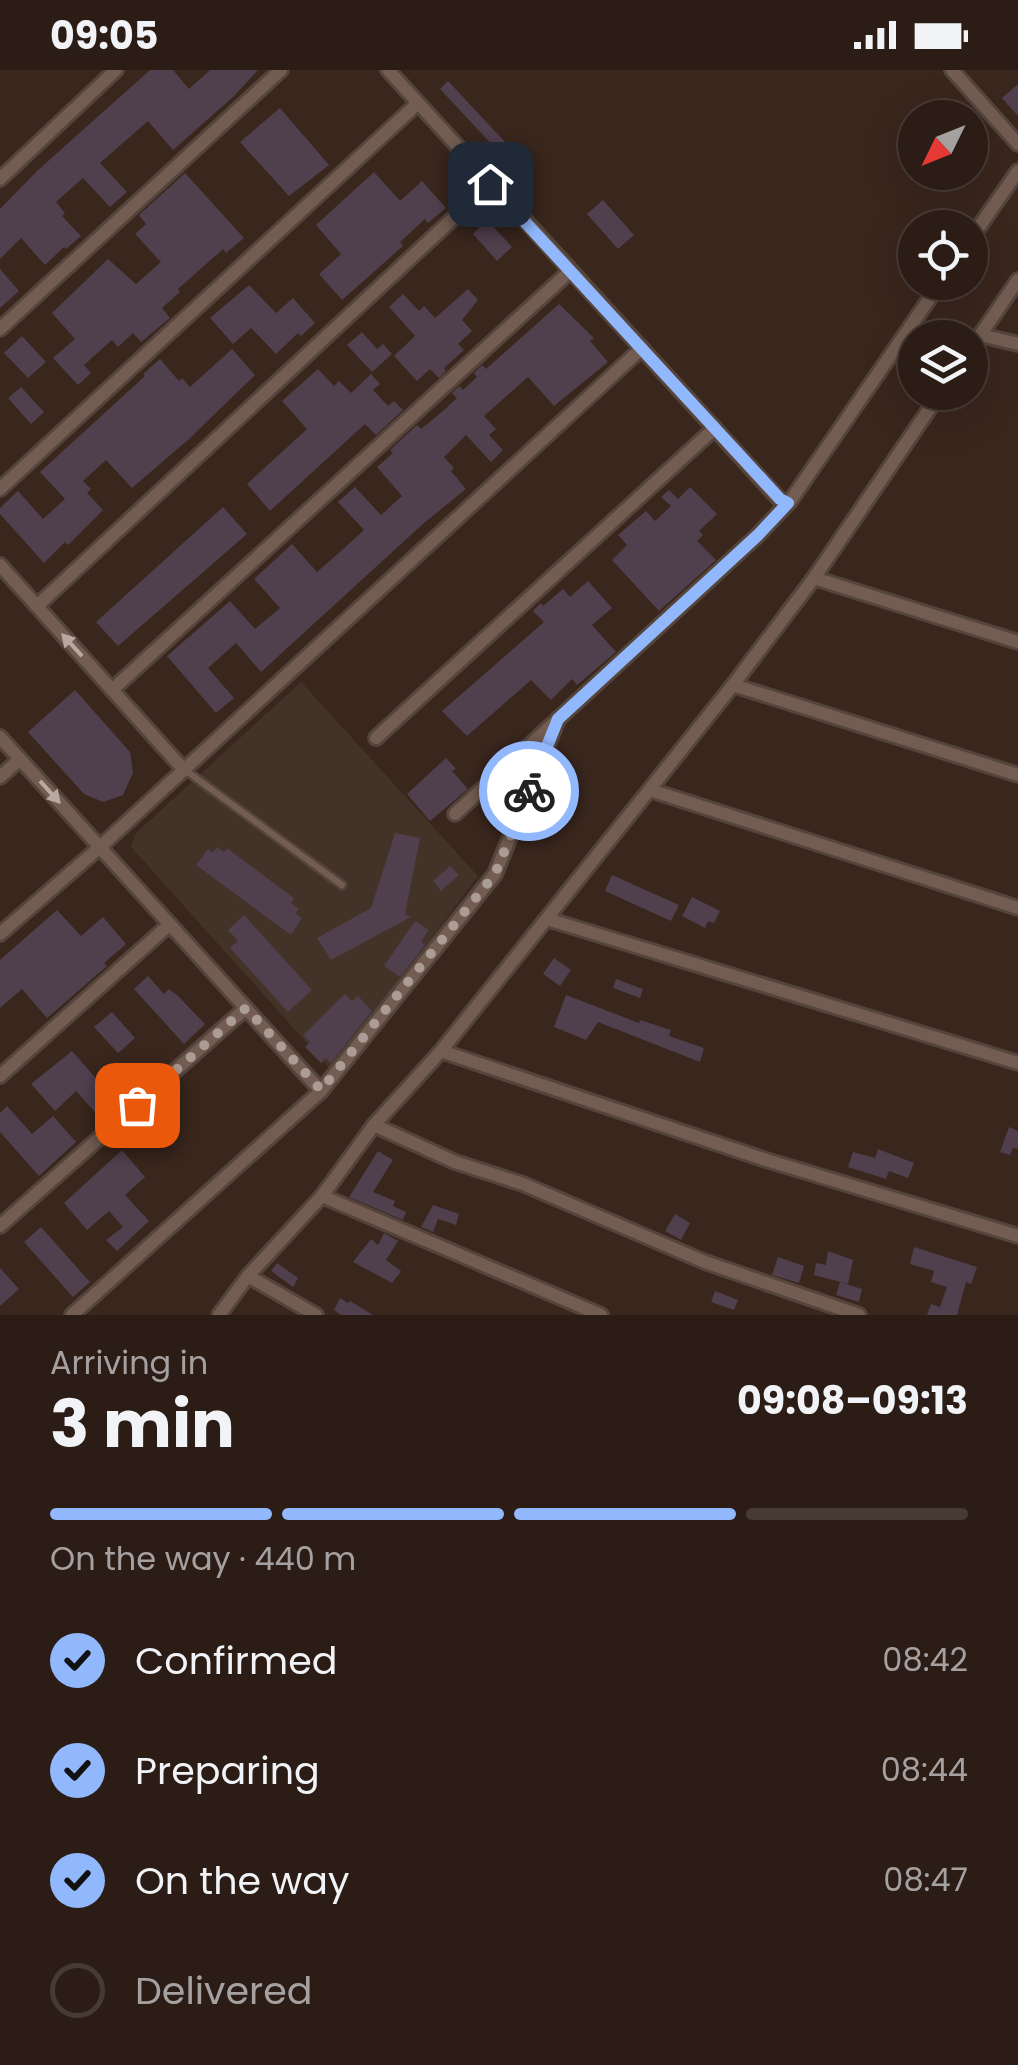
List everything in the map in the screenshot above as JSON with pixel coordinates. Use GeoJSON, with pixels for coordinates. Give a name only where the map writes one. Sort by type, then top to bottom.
{"type":"FeatureCollection","features":[{"type":"Feature","properties":{"kind":"street"},"geometry":{"type":"LineString","coordinates":[[0,178],[116,70]]}},
{"type":"Feature","properties":{"kind":"street"},"geometry":{"type":"LineString","coordinates":[[0,329],[282,70]]}},
{"type":"Feature","properties":{"kind":"street"},"geometry":{"type":"LineString","coordinates":[[388,70],[569,272],[780,499],[788,503]]}},
{"type":"Feature","properties":{"kind":"street"},"geometry":{"type":"LineString","coordinates":[[952,70],[1018,144]]}},
{"type":"Feature","properties":{"kind":"street"},"geometry":{"type":"LineString","coordinates":[[0,489],[418,104]]}},
{"type":"Feature","properties":{"kind":"street"},"geometry":{"type":"LineString","coordinates":[[988,214],[1018,170]]}},
{"type":"Feature","properties":{"kind":"street"},"geometry":{"type":"LineString","coordinates":[[38,606],[490,184]]}},
{"type":"Feature","properties":{"kind":"street"},"geometry":{"type":"LineString","coordinates":[[112,690],[569,272]]}},
{"type":"Feature","properties":{"kind":"street"},"geometry":{"type":"LineString","coordinates":[[988,324],[1018,280]]}},
{"type":"Feature","properties":{"kind":"street"},"geometry":{"type":"LineString","coordinates":[[455,814],[788,503],[929,300]]}},
{"type":"Feature","properties":{"kind":"street"},"geometry":{"type":"LineString","coordinates":[[988,338],[1018,344]]}},
{"type":"Feature","properties":{"kind":"street"},"geometry":{"type":"LineString","coordinates":[[0,934],[100,847],[642,348]]}},
{"type":"Feature","properties":{"kind":"street"},"geometry":{"type":"LineString","coordinates":[[219,1315],[248,1276],[322,1196],[374,1124],[441,1051],[734,685],[814,578],[929,410]]}},
{"type":"Feature","properties":{"kind":"street"},"geometry":{"type":"LineString","coordinates":[[376,738],[715,428]]}},
{"type":"Feature","properties":{"kind":"street"},"geometry":{"type":"LineString","coordinates":[[0,565],[184,770]]}},
{"type":"Feature","properties":{"kind":"street"},"geometry":{"type":"LineString","coordinates":[[814,578],[1018,642]]}},
{"type":"Feature","properties":{"kind":"street"},"geometry":{"type":"LineString","coordinates":[[734,685],[1018,774]]}},
{"type":"Feature","properties":{"kind":"street"},"geometry":{"type":"LineString","coordinates":[[72,1315],[321,1090],[495,874],[558,719]]}},
{"type":"Feature","properties":{"kind":"street"},"geometry":{"type":"LineString","coordinates":[[0,737],[321,1090]]}},
{"type":"Feature","properties":{"kind":"street"},"geometry":{"type":"LineString","coordinates":[[0,777],[20,759]]}},
{"type":"Feature","properties":{"kind":"street"},"geometry":{"type":"LineString","coordinates":[[650,790],[1018,908]]}},
{"type":"Feature","properties":{"kind":"street"},"geometry":{"type":"LineString","coordinates":[[547,919],[1018,1064]]}},
{"type":"Feature","properties":{"kind":"street"},"geometry":{"type":"LineString","coordinates":[[0,1076],[170,924]]}},
{"type":"Feature","properties":{"kind":"street"},"geometry":{"type":"LineString","coordinates":[[0,1226],[246,1008]]}},
{"type":"Feature","properties":{"kind":"street"},"geometry":{"type":"LineString","coordinates":[[441,1051],[727,1148],[1018,1236]]}},
{"type":"Feature","properties":{"kind":"street"},"geometry":{"type":"LineString","coordinates":[[374,1124],[456,1162],[524,1184],[705,1262],[859,1315]]}},
{"type":"Feature","properties":{"kind":"street"},"geometry":{"type":"LineString","coordinates":[[322,1196],[601,1315]]}},
{"type":"Feature","properties":{"kind":"street"},"geometry":{"type":"LineString","coordinates":[[248,1276],[316,1315]]}},
{"type":"Feature","properties":{"kind":"lane"},"geometry":{"type":"LineString","coordinates":[[184,770],[342,886]]}},
{"type":"Feature","properties":{"kind":"shaded area"},"geometry":{"type":"Polygon","coordinates":[[[301,682],[478,876],[332,1071],[131,847],[136,833],[301,682]]]}},
{"type":"Feature","properties":{"kind":"building"},"geometry":{"type":"Polygon","coordinates":[[[150,70],[173,70],[189,89],[210,70],[258,70],[173,150],[148,121],[100,163],[127,192],[110,207],[83,178],[56,202],[65,213],[62,216],[81,236],[45,265],[21,238],[0,259],[0,209],[150,70]]]}},
{"type":"Feature","properties":{"kind":"building"},"geometry":{"type":"Polygon","coordinates":[[[448,81],[506,143],[498,151],[440,89],[448,81]]]}},
{"type":"Feature","properties":{"kind":"building"},"geometry":{"type":"Polygon","coordinates":[[[1018,84],[1018,116],[1002,98],[1018,84]]]}},
{"type":"Feature","properties":{"kind":"building"},"geometry":{"type":"Polygon","coordinates":[[[280,108],[329,165],[289,196],[240,142],[280,108]]]}},
{"type":"Feature","properties":{"kind":"building"},"geometry":{"type":"Polygon","coordinates":[[[374,172],[400,201],[422,181],[446,208],[428,223],[425,219],[400,242],[403,246],[342,300],[319,274],[341,254],[316,225],[374,172]]]}},
{"type":"Feature","properties":{"kind":"building"},"geometry":{"type":"Polygon","coordinates":[[[185,173],[244,238],[226,253],[223,249],[178,289],[180,292],[162,308],[170,318],[141,342],[133,333],[118,347],[112,340],[84,365],[91,373],[78,385],[53,358],[75,339],[52,313],[108,259],[136,284],[161,262],[135,234],[146,224],[139,215],[185,173]]]}},
{"type":"Feature","properties":{"kind":"building"},"geometry":{"type":"Polygon","coordinates":[[[603,200],[634,235],[618,249],[587,214],[603,200]]]}},
{"type":"Feature","properties":{"kind":"building"},"geometry":{"type":"Polygon","coordinates":[[[487,220],[512,247],[497,261],[473,234],[487,220]]]}},
{"type":"Feature","properties":{"kind":"building"},"geometry":{"type":"Polygon","coordinates":[[[0,269],[19,291],[0,308],[0,269]]]}},
{"type":"Feature","properties":{"kind":"building"},"geometry":{"type":"Polygon","coordinates":[[[249,285],[276,313],[293,298],[315,323],[276,354],[251,328],[233,344],[210,318],[249,285]]]}},
{"type":"Feature","properties":{"kind":"building"},"geometry":{"type":"Polygon","coordinates":[[[468,289],[478,300],[462,320],[472,331],[458,344],[464,350],[439,378],[430,369],[417,381],[394,356],[415,336],[389,307],[403,294],[419,311],[424,306],[435,318],[468,289]]]}},
{"type":"Feature","properties":{"kind":"building"},"geometry":{"type":"Polygon","coordinates":[[[559,304],[594,338],[590,341],[608,362],[554,406],[528,377],[484,416],[496,429],[489,435],[503,450],[491,462],[466,435],[444,457],[466,489],[261,672],[236,643],[208,668],[234,698],[216,713],[167,656],[230,601],[255,629],[280,608],[254,579],[292,544],[317,572],[364,530],[338,502],[355,487],[381,515],[402,496],[377,467],[393,453],[390,450],[417,425],[421,429],[443,411],[457,398],[452,393],[459,386],[463,390],[477,377],[474,373],[482,365],[486,369],[559,304]]]}},
{"type":"Feature","properties":{"kind":"building"},"geometry":{"type":"Polygon","coordinates":[[[362,332],[377,349],[383,344],[392,354],[372,372],[347,345],[362,332]]]}},
{"type":"Feature","properties":{"kind":"building"},"geometry":{"type":"Polygon","coordinates":[[[22,336],[46,362],[28,378],[4,353],[22,336]]]}},
{"type":"Feature","properties":{"kind":"building"},"geometry":{"type":"Polygon","coordinates":[[[232,349],[255,375],[132,488],[106,460],[83,481],[91,489],[87,493],[103,510],[44,563],[0,514],[0,508],[18,491],[43,519],[65,499],[40,472],[143,374],[160,359],[179,381],[182,378],[190,387],[232,349]]]}},
{"type":"Feature","properties":{"kind":"building"},"geometry":{"type":"Polygon","coordinates":[[[318,369],[334,386],[339,381],[351,393],[371,374],[380,384],[373,390],[388,406],[394,401],[403,410],[376,435],[365,424],[270,511],[247,484],[307,429],[282,401],[318,369]]]}},
{"type":"Feature","properties":{"kind":"building"},"geometry":{"type":"Polygon","coordinates":[[[21,387],[44,412],[31,424],[8,398],[21,387]]]}},
{"type":"Feature","properties":{"kind":"building"},"geometry":{"type":"Polygon","coordinates":[[[690,487],[717,514],[699,531],[703,535],[697,541],[716,560],[659,611],[612,560],[627,545],[618,535],[646,511],[655,521],[671,506],[661,497],[669,490],[678,499],[690,487]]]}},
{"type":"Feature","properties":{"kind":"building"},"geometry":{"type":"Polygon","coordinates":[[[223,507],[247,534],[118,646],[96,622],[223,507]]]}},
{"type":"Feature","properties":{"kind":"building"},"geometry":{"type":"Polygon","coordinates":[[[588,581],[612,608],[592,625],[616,652],[577,685],[572,679],[551,700],[531,680],[467,736],[442,711],[544,622],[533,611],[541,603],[543,606],[563,589],[570,597],[588,581]]]}},
{"type":"Feature","properties":{"kind":"building"},"geometry":{"type":"Polygon","coordinates":[[[75,690],[130,752],[133,773],[123,795],[103,802],[84,794],[28,732],[75,690]]]}},
{"type":"Feature","properties":{"kind":"building"},"geometry":{"type":"Polygon","coordinates":[[[446,758],[468,789],[430,821],[407,794],[446,758]]]}},
{"type":"Feature","properties":{"kind":"building"},"geometry":{"type":"Polygon","coordinates":[[[395,833],[420,838],[405,914],[411,917],[331,960],[317,938],[371,908],[395,833]]]}},
{"type":"Feature","properties":{"kind":"building"},"geometry":{"type":"Polygon","coordinates":[[[217,847],[224,852],[227,848],[294,898],[291,903],[299,909],[295,913],[302,918],[291,935],[196,865],[208,849],[213,853],[217,847]]]}},
{"type":"Feature","properties":{"kind":"building"},"geometry":{"type":"Polygon","coordinates":[[[450,866],[459,875],[441,891],[433,881],[450,866]]]}},
{"type":"Feature","properties":{"kind":"building"},"geometry":{"type":"Polygon","coordinates":[[[612,875],[679,905],[671,921],[605,891],[612,875]]]}},
{"type":"Feature","properties":{"kind":"building"},"geometry":{"type":"Polygon","coordinates":[[[692,897],[720,911],[714,923],[708,921],[705,928],[682,916],[692,897]]]}},
{"type":"Feature","properties":{"kind":"building"},"geometry":{"type":"Polygon","coordinates":[[[57,910],[81,936],[103,917],[126,944],[104,963],[107,966],[47,1018],[22,989],[0,1008],[0,960],[57,910]]]}},
{"type":"Feature","properties":{"kind":"building"},"geometry":{"type":"Polygon","coordinates":[[[244,915],[312,990],[288,1012],[230,948],[238,941],[228,930],[244,915]]]}},
{"type":"Feature","properties":{"kind":"building"},"geometry":{"type":"Polygon","coordinates":[[[415,921],[429,930],[421,942],[425,945],[400,977],[384,966],[415,921]]]}},
{"type":"Feature","properties":{"kind":"building"},"geometry":{"type":"Polygon","coordinates":[[[554,958],[571,970],[560,986],[543,974],[554,958]]]}},
{"type":"Feature","properties":{"kind":"building"},"geometry":{"type":"Polygon","coordinates":[[[148,976],[164,994],[169,989],[178,996],[205,1024],[184,1044],[134,989],[148,976]]]}},
{"type":"Feature","properties":{"kind":"building"},"geometry":{"type":"Polygon","coordinates":[[[616,979],[643,989],[640,998],[613,988],[616,979]]]}},
{"type":"Feature","properties":{"kind":"building"},"geometry":{"type":"Polygon","coordinates":[[[345,994],[352,1001],[358,996],[372,1011],[331,1063],[326,1058],[321,1063],[305,1047],[310,1042],[303,1035],[345,994]]]}},
{"type":"Feature","properties":{"kind":"building"},"geometry":{"type":"Polygon","coordinates":[[[566,995],[639,1023],[640,1020],[671,1030],[669,1036],[704,1048],[700,1062],[598,1022],[586,1040],[554,1027],[566,995]]]}},
{"type":"Feature","properties":{"kind":"building"},"geometry":{"type":"Polygon","coordinates":[[[112,1012],[135,1038],[118,1053],[94,1027],[112,1012]]]}},
{"type":"Feature","properties":{"kind":"building"},"geometry":{"type":"Polygon","coordinates":[[[72,1051],[120,1106],[103,1121],[76,1091],[55,1111],[31,1084],[72,1051]]]}},
{"type":"Feature","properties":{"kind":"building"},"geometry":{"type":"Polygon","coordinates":[[[7,1106],[32,1134],[53,1116],[76,1142],[39,1176],[0,1132],[0,1113],[7,1106]]]}},
{"type":"Feature","properties":{"kind":"building"},"geometry":{"type":"Polygon","coordinates":[[[1009,1127],[1018,1131],[1018,1149],[1013,1148],[1010,1155],[1000,1152],[1009,1127]]]}},
{"type":"Feature","properties":{"kind":"building"},"geometry":{"type":"Polygon","coordinates":[[[878,1149],[914,1163],[908,1178],[889,1171],[886,1179],[848,1167],[853,1152],[875,1158],[878,1149]]]}},
{"type":"Feature","properties":{"kind":"building"},"geometry":{"type":"Polygon","coordinates":[[[122,1150],[145,1177],[125,1195],[149,1221],[117,1251],[106,1240],[123,1227],[109,1211],[87,1230],[64,1203],[122,1150]]]}},
{"type":"Feature","properties":{"kind":"building"},"geometry":{"type":"Polygon","coordinates":[[[378,1151],[393,1160],[373,1192],[395,1201],[393,1206],[406,1212],[403,1220],[349,1197],[378,1151]]]}},
{"type":"Feature","properties":{"kind":"building"},"geometry":{"type":"Polygon","coordinates":[[[433,1205],[459,1214],[456,1225],[438,1219],[433,1232],[421,1227],[433,1205]]]}},
{"type":"Feature","properties":{"kind":"building"},"geometry":{"type":"Polygon","coordinates":[[[675,1214],[690,1223],[681,1240],[665,1231],[675,1214]]]}},
{"type":"Feature","properties":{"kind":"building"},"geometry":{"type":"Polygon","coordinates":[[[41,1227],[90,1282],[73,1297],[24,1242],[41,1227]]]}},
{"type":"Feature","properties":{"kind":"building"},"geometry":{"type":"Polygon","coordinates":[[[384,1233],[398,1241],[386,1260],[401,1271],[392,1283],[353,1262],[371,1239],[378,1245],[384,1233]]]}},
{"type":"Feature","properties":{"kind":"building"},"geometry":{"type":"Polygon","coordinates":[[[914,1247],[977,1267],[971,1284],[966,1282],[957,1315],[927,1315],[931,1304],[940,1307],[947,1287],[931,1282],[934,1271],[910,1264],[914,1247]]]}},
{"type":"Feature","properties":{"kind":"building"},"geometry":{"type":"Polygon","coordinates":[[[828,1251],[853,1260],[848,1284],[814,1275],[816,1263],[826,1265],[828,1251]]]}},
{"type":"Feature","properties":{"kind":"building"},"geometry":{"type":"Polygon","coordinates":[[[778,1257],[804,1266],[799,1283],[772,1275],[778,1257]]]}},
{"type":"Feature","properties":{"kind":"building"},"geometry":{"type":"Polygon","coordinates":[[[277,1263],[298,1278],[293,1287],[271,1271],[277,1263]]]}},
{"type":"Feature","properties":{"kind":"building"},"geometry":{"type":"Polygon","coordinates":[[[0,1268],[19,1289],[0,1306],[0,1268]]]}},
{"type":"Feature","properties":{"kind":"building"},"geometry":{"type":"Polygon","coordinates":[[[840,1282],[862,1289],[859,1302],[836,1295],[840,1282]]]}},
{"type":"Feature","properties":{"kind":"building"},"geometry":{"type":"Polygon","coordinates":[[[715,1291],[738,1300],[734,1310],[711,1302],[715,1291]]]}},
{"type":"Feature","properties":{"kind":"building"},"geometry":{"type":"Polygon","coordinates":[[[340,1298],[373,1315],[341,1315],[334,1310],[340,1298]]]}},
{"type":"Feature","properties":{"kind":"way so far"},"geometry":{"type":"LineString","coordinates":[[137,1105],[246,1008],[321,1090],[495,874],[529,791]]}},
{"type":"Feature","properties":{"kind":"route"},"geometry":{"type":"LineString","coordinates":[[490,184],[780,499],[788,503],[558,719],[529,791]]}}]}
